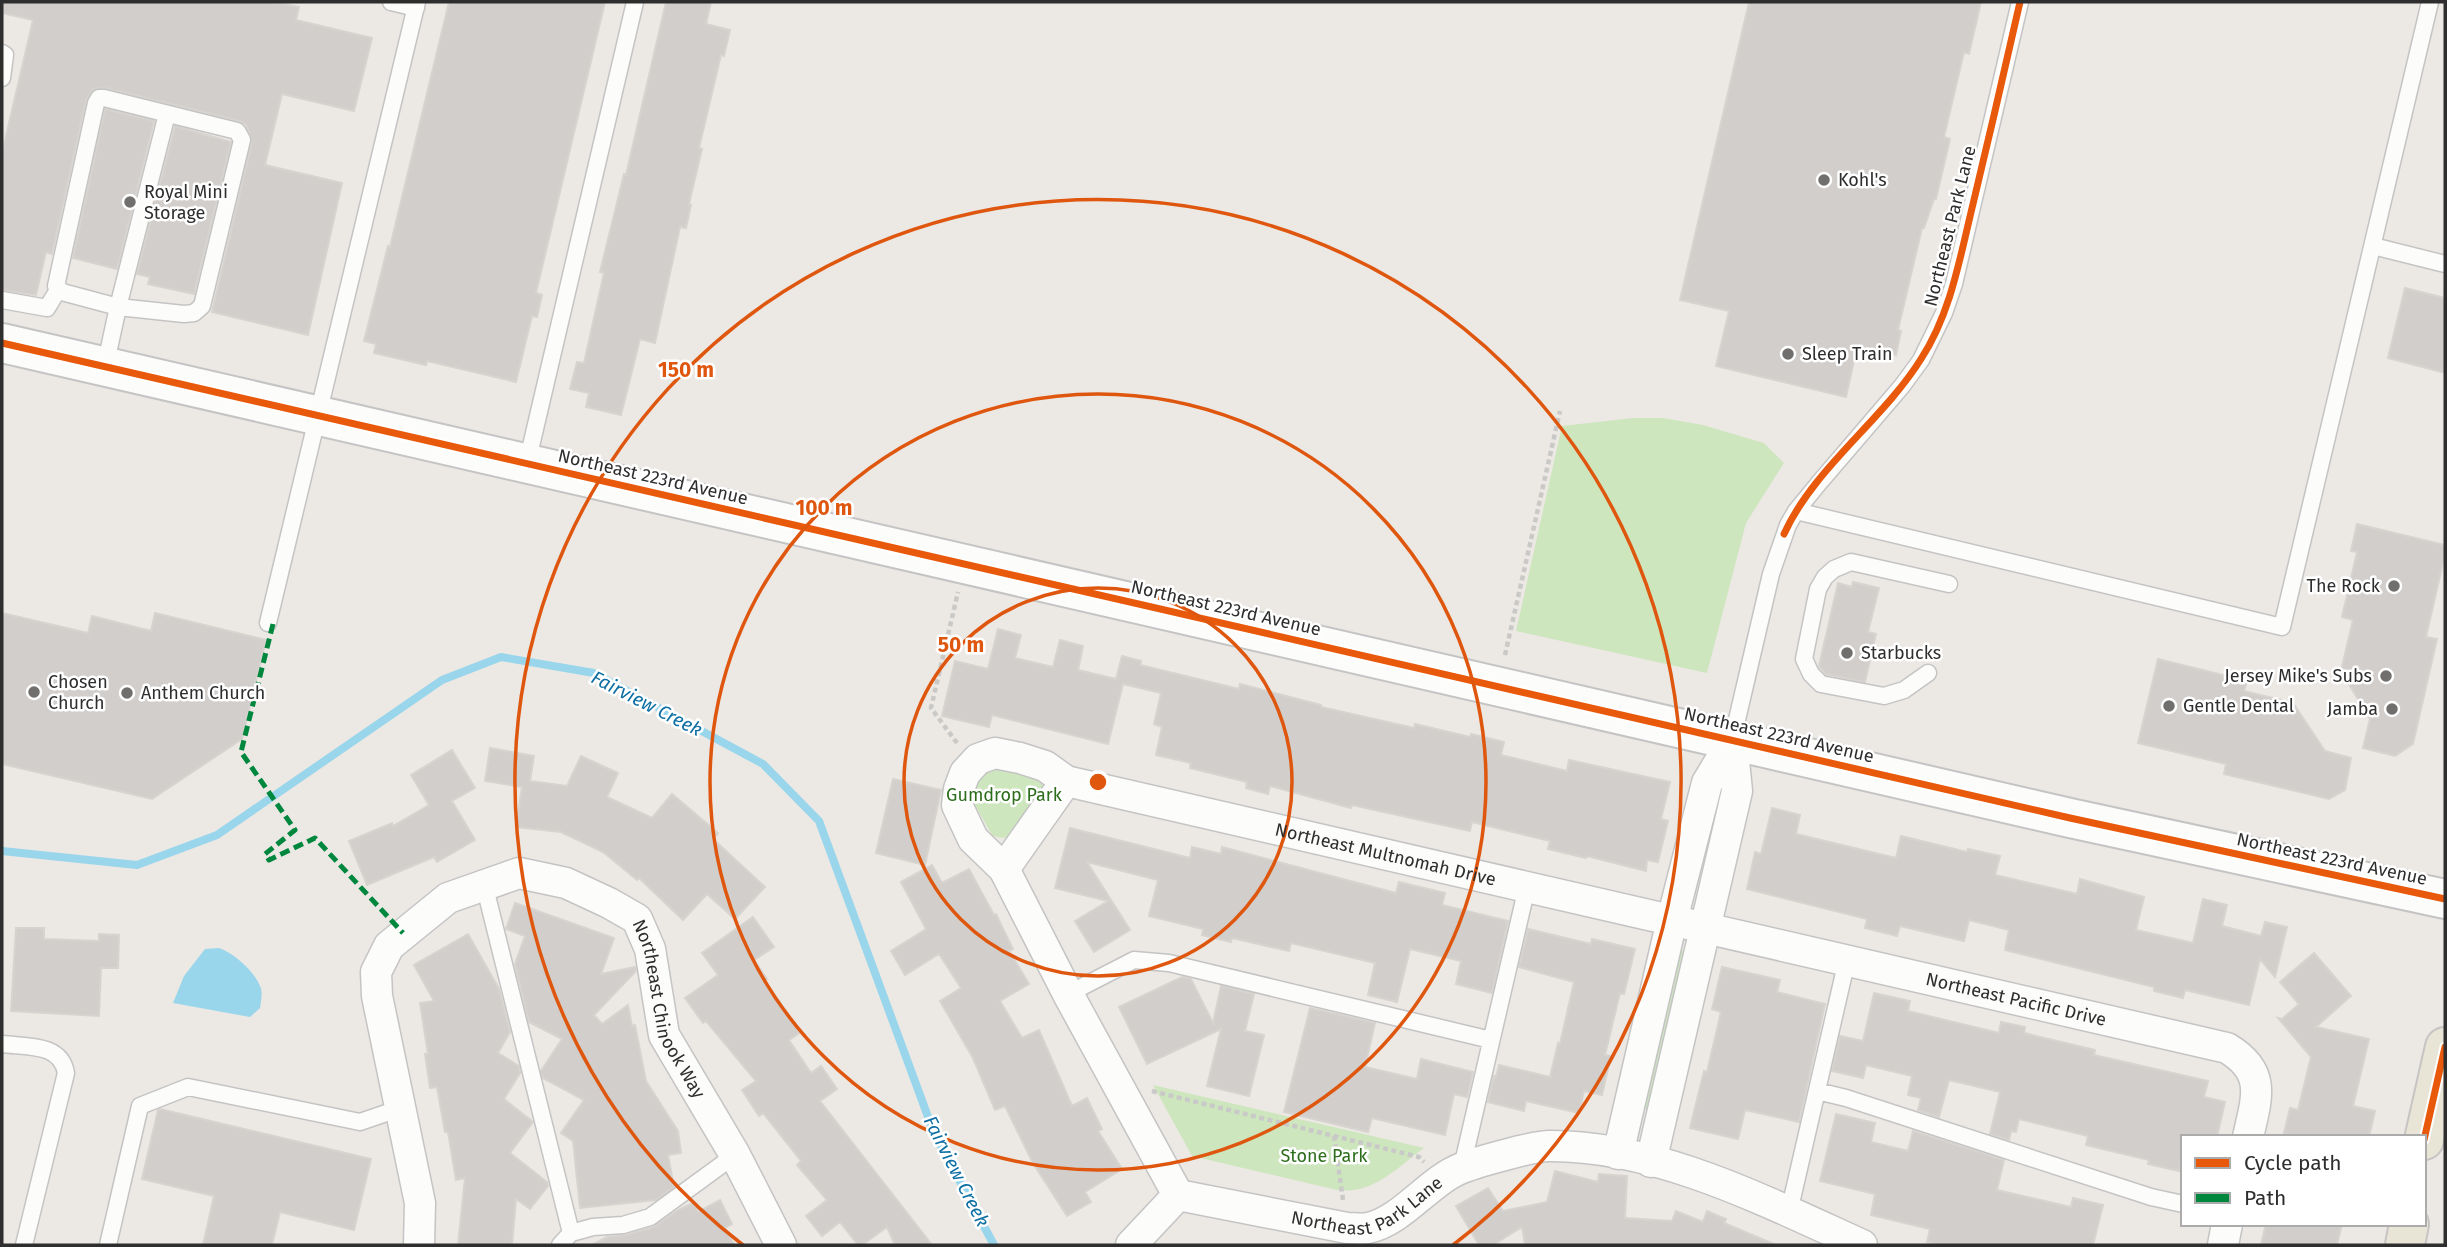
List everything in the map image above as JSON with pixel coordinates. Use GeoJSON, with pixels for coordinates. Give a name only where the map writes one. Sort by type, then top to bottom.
{"type":"FeatureCollection","features":[{"type":"Feature","properties":{"kind":"main road","name":"Northeast 223rd Avenue"},"geometry":{"type":"LineString","coordinates":[[2,343],[1731,741],[2445,899]]}},
{"type":"Feature","properties":{"kind":"main road"},"geometry":{"type":"LineString","coordinates":[[2425,1135],[2445,1047]]}},
{"type":"Feature","properties":{"kind":"main road"},"geometry":{"type":"LineString","coordinates":[[2405,1245],[2409,1226]]}},
{"type":"Feature","properties":{"kind":"street","name":"Northeast Park Lane"},"geometry":{"type":"LineString","coordinates":[[1618,1154],[1707,783],[1731,741]]}},
{"type":"Feature","properties":{"kind":"street","name":"Northeast Park Lane"},"geometry":{"type":"LineString","coordinates":[[1178,1195],[1347,1228],[1369,1228],[1384,1222],[1452,1174],[1547,1146],[1618,1154],[1651,1162],[1737,791],[1731,741]]}},
{"type":"Feature","properties":{"kind":"street","name":"Northeast Multnomah Drive"},"geometry":{"type":"LineString","coordinates":[[972,764],[995,753],[1020,758],[1045,766],[1066,781],[1704,926]]}},
{"type":"Feature","properties":{"kind":"street"},"geometry":{"type":"LineString","coordinates":[[972,764],[959,789],[957,805],[973,839],[1004,869],[1068,994],[1178,1195],[1131,1245]]}},
{"type":"Feature","properties":{"kind":"street"},"geometry":{"type":"LineString","coordinates":[[1004,869],[1066,781]]}},
{"type":"Feature","properties":{"kind":"street","name":"Northeast Chinook Way"},"geometry":{"type":"LineString","coordinates":[[419,1245],[420,1203],[377,996],[376,972],[389,946],[448,898],[519,873],[566,883],[637,919],[650,949],[664,1035],[735,1155],[781,1245]]}},
{"type":"Feature","properties":{"kind":"street","name":"Northeast Pacific Drive"},"geometry":{"type":"LineString","coordinates":[[1704,926],[2227,1048],[2245,1058],[2256,1078],[2256,1102],[2248,1135]]}},
{"type":"Feature","properties":{"kind":"street"},"geometry":{"type":"LineString","coordinates":[[1651,1162],[1722,1182],[1862,1245]]}},
{"type":"Feature","properties":{"kind":"street"},"geometry":{"type":"LineString","coordinates":[[2223,1245],[2227,1226]]}},
{"type":"Feature","properties":{"kind":"lane"},"geometry":{"type":"LineString","coordinates":[[268,623],[417,5],[391,2]]}},
{"type":"Feature","properties":{"kind":"lane"},"geometry":{"type":"LineString","coordinates":[[526,464],[635,2]]}},
{"type":"Feature","properties":{"kind":"lane","name":"Northeast Park Lane"},"geometry":{"type":"LineString","coordinates":[[1731,741],[1777,553],[1796,510],[1902,386],[1934,338],[1954,284],[2020,2]]}},
{"type":"Feature","properties":{"kind":"lane"},"geometry":{"type":"LineString","coordinates":[[1796,510],[2282,627],[2430,2]]}},
{"type":"Feature","properties":{"kind":"lane"},"geometry":{"type":"LineString","coordinates":[[2,53],[6,61],[2,78]]}},
{"type":"Feature","properties":{"kind":"lane"},"geometry":{"type":"LineString","coordinates":[[2,300],[42,309],[50,305],[58,290],[56,281],[99,99],[104,98],[237,131],[242,140],[202,306],[194,313],[184,314],[118,307],[58,290]]}},
{"type":"Feature","properties":{"kind":"lane"},"geometry":{"type":"LineString","coordinates":[[105,367],[167,114]]}},
{"type":"Feature","properties":{"kind":"lane"},"geometry":{"type":"LineString","coordinates":[[2373,246],[2445,264]]}},
{"type":"Feature","properties":{"kind":"lane"},"geometry":{"type":"LineString","coordinates":[[1928,673],[1904,690],[1884,696],[1821,684],[1811,674],[1804,659],[1818,589],[1834,569],[1851,562],[1949,584]]}},
{"type":"Feature","properties":{"kind":"lane"},"geometry":{"type":"LineString","coordinates":[[484,884],[565,1239],[593,1227],[623,1225],[650,1217],[735,1155]]}},
{"type":"Feature","properties":{"kind":"lane"},"geometry":{"type":"LineString","coordinates":[[1452,1174],[1491,1040],[1527,887]]}},
{"type":"Feature","properties":{"kind":"lane"},"geometry":{"type":"LineString","coordinates":[[1068,994],[1134,960],[1168,963],[1491,1040]]}},
{"type":"Feature","properties":{"kind":"lane"},"geometry":{"type":"LineString","coordinates":[[1789,1212],[1847,960]]}},
{"type":"Feature","properties":{"kind":"lane"},"geometry":{"type":"LineString","coordinates":[[2,1044],[50,1050],[64,1062],[66,1073],[24,1245]]}},
{"type":"Feature","properties":{"kind":"lane"},"geometry":{"type":"LineString","coordinates":[[108,1245],[140,1106],[188,1087],[360,1122],[401,1108]]}},
{"type":"Feature","properties":{"kind":"lane"},"geometry":{"type":"LineString","coordinates":[[1817,1091],[1846,1098],[2151,1197],[2181,1204]]}},
{"type":"Feature","properties":{"kind":"path"},"geometry":{"type":"LineString","coordinates":[[1498,687],[1560,411]]}},
{"type":"Feature","properties":{"kind":"path"},"geometry":{"type":"LineString","coordinates":[[964,564],[931,708],[972,764]]}},
{"type":"Feature","properties":{"kind":"path"},"geometry":{"type":"LineString","coordinates":[[1126,1100],[1150,1091],[1419,1157],[1452,1174]]}},
{"type":"Feature","properties":{"kind":"path"},"geometry":{"type":"LineString","coordinates":[[1334,1136],[1347,1228]]}},
{"type":"Feature","properties":{"kind":"green space"},"geometry":{"type":"Polygon","coordinates":[[[1633,418],[1663,418],[1703,425],[1764,443],[1784,463],[1746,523],[1707,673],[1516,631],[1562,426],[1633,418]]]}},
{"type":"Feature","properties":{"kind":"green space","name":"Gumdrop Park"},"geometry":{"type":"Polygon","coordinates":[[[990,765],[1029,770],[1043,785],[1042,793],[1011,836],[1006,838],[992,835],[972,800],[973,785],[990,765]]]}},
{"type":"Feature","properties":{"kind":"green space"},"geometry":{"type":"Polygon","coordinates":[[[1680,949],[1689,952],[1649,1111],[1642,1107],[1680,949]]]}},
{"type":"Feature","properties":{"kind":"green space","name":"Stone Park"},"geometry":{"type":"Polygon","coordinates":[[[1153,1085],[1424,1148],[1373,1184],[1350,1190],[1337,1190],[1192,1156],[1153,1085]]]}},
{"type":"Feature","properties":{"kind":"water"},"geometry":{"type":"Polygon","coordinates":[[[219,948],[243,963],[260,986],[260,1008],[250,1017],[173,1003],[184,976],[205,949],[219,948]]]}},
{"type":"Feature","properties":{"kind":"building"},"geometry":{"type":"Polygon","coordinates":[[[2,2],[275,2],[299,7],[296,20],[372,38],[354,111],[282,94],[265,165],[342,183],[308,335],[212,312],[252,142],[246,125],[240,121],[106,88],[93,89],[86,100],[52,254],[46,252],[36,295],[2,290],[2,153],[33,20],[2,13],[2,2]]]}},
{"type":"Feature","properties":{"kind":"building"},"geometry":{"type":"Polygon","coordinates":[[[449,2],[605,2],[536,293],[542,295],[537,317],[532,316],[516,382],[427,361],[426,365],[374,353],[376,344],[364,341],[388,246],[390,247],[449,2]]]}},
{"type":"Feature","properties":{"kind":"building"},"geometry":{"type":"Polygon","coordinates":[[[666,2],[711,2],[706,24],[730,30],[724,56],[721,55],[699,148],[702,149],[686,228],[680,227],[655,343],[640,339],[621,415],[586,407],[589,393],[570,389],[577,362],[584,363],[604,273],[600,272],[624,174],[626,175],[666,2]]]}},
{"type":"Feature","properties":{"kind":"building","name":"Kohl's"},"geometry":{"type":"Polygon","coordinates":[[[1749,2],[1981,2],[1969,54],[1964,52],[1944,137],[1950,139],[1936,199],[1922,228],[1898,330],[1901,331],[1896,355],[1857,347],[1846,397],[1716,366],[1729,311],[1680,300],[1749,2]]]}},
{"type":"Feature","properties":{"kind":"building"},"geometry":{"type":"Polygon","coordinates":[[[105,109],[154,121],[117,269],[73,258],[105,109]]]}},
{"type":"Feature","properties":{"kind":"building"},"geometry":{"type":"Polygon","coordinates":[[[175,126],[231,142],[194,294],[148,284],[150,277],[137,274],[175,126]]]}},
{"type":"Feature","properties":{"kind":"building"},"geometry":{"type":"Polygon","coordinates":[[[2405,288],[2445,298],[2445,373],[2388,358],[2405,288]]]}},
{"type":"Feature","properties":{"kind":"building"},"geometry":{"type":"Polygon","coordinates":[[[2357,524],[2445,545],[2426,637],[2437,639],[2413,744],[2395,756],[2363,748],[2370,719],[2341,671],[2353,620],[2342,617],[2357,552],[2351,551],[2357,524]]]}},
{"type":"Feature","properties":{"kind":"building"},"geometry":{"type":"Polygon","coordinates":[[[1853,582],[1879,588],[1868,632],[1876,634],[1865,682],[1826,674],[1819,666],[1838,583],[1852,587],[1853,582]]]}},
{"type":"Feature","properties":{"kind":"building","name":"Anthem Church"},"geometry":{"type":"Polygon","coordinates":[[[2,613],[88,633],[92,616],[151,631],[155,613],[266,640],[242,739],[152,799],[2,764],[2,613]]]}},
{"type":"Feature","properties":{"kind":"building"},"geometry":{"type":"Polygon","coordinates":[[[998,629],[1021,635],[1015,658],[1053,667],[1060,640],[1083,646],[1078,670],[1116,679],[1122,656],[1141,661],[1140,665],[1239,689],[1240,684],[1321,707],[1414,728],[1415,724],[1504,742],[1501,755],[1567,771],[1569,760],[1670,782],[1661,819],[1668,821],[1658,862],[1647,860],[1646,871],[1548,849],[1550,841],[1472,822],[1470,831],[1352,805],[1351,808],[1270,786],[1268,794],[1246,788],[1247,782],[1190,768],[1191,763],[1156,755],[1162,727],[1154,724],[1161,693],[1123,684],[1108,744],[992,715],[989,727],[942,716],[955,661],[988,669],[998,629]]]}},
{"type":"Feature","properties":{"kind":"building"},"geometry":{"type":"Polygon","coordinates":[[[2158,659],[2247,681],[2244,691],[2293,703],[2325,751],[2351,758],[2345,790],[2329,799],[2224,774],[2226,764],[2138,743],[2158,659]]]}},
{"type":"Feature","properties":{"kind":"building"},"geometry":{"type":"Polygon","coordinates":[[[490,748],[534,756],[530,781],[567,786],[581,756],[618,773],[607,797],[652,818],[672,794],[718,833],[713,839],[765,887],[735,919],[707,894],[683,920],[639,878],[637,880],[603,852],[561,832],[516,827],[522,787],[485,781],[490,748]]]}},
{"type":"Feature","properties":{"kind":"building"},"geometry":{"type":"Polygon","coordinates":[[[452,750],[475,788],[452,801],[475,840],[437,862],[434,857],[367,885],[349,841],[392,823],[393,826],[429,805],[411,775],[452,750]]]}},
{"type":"Feature","properties":{"kind":"building"},"geometry":{"type":"Polygon","coordinates":[[[893,779],[941,790],[925,865],[876,853],[893,779]]]}},
{"type":"Feature","properties":{"kind":"building"},"geometry":{"type":"Polygon","coordinates":[[[1772,808],[1800,815],[1796,834],[1896,858],[1901,836],[1967,852],[1968,849],[2000,856],[1995,875],[2077,894],[2080,879],[2144,897],[2136,930],[2193,943],[2203,899],[2227,905],[2222,926],[2261,936],[2265,922],[2287,927],[2275,977],[2260,959],[2249,1005],[2185,990],[2183,998],[2154,991],[2154,987],[2005,950],[2009,930],[1969,920],[1964,941],[1900,926],[1897,936],[1865,928],[1867,919],[1747,889],[1755,852],[1761,854],[1772,808]]]}},
{"type":"Feature","properties":{"kind":"building"},"geometry":{"type":"Polygon","coordinates":[[[1070,828],[1190,858],[1192,847],[1221,854],[1222,847],[1396,893],[1399,882],[1445,893],[1442,905],[1508,921],[1492,993],[1456,984],[1461,961],[1410,949],[1397,1002],[1368,995],[1375,963],[1291,943],[1289,951],[1232,938],[1231,942],[1202,935],[1203,929],[1149,916],[1158,880],[1087,862],[1130,930],[1094,952],[1075,921],[1108,901],[1055,888],[1070,828]]]}},
{"type":"Feature","properties":{"kind":"building"},"geometry":{"type":"Polygon","coordinates":[[[932,865],[942,883],[969,869],[994,915],[996,914],[1013,949],[1009,951],[1029,984],[1000,1001],[1022,1038],[1039,1030],[1072,1106],[1087,1098],[1102,1129],[1098,1131],[1122,1169],[1085,1192],[1091,1202],[1067,1216],[1033,1163],[1005,1106],[995,1110],[973,1058],[940,1001],[961,988],[939,954],[905,975],[891,951],[926,929],[901,882],[932,865]]]}},
{"type":"Feature","properties":{"kind":"building"},"geometry":{"type":"Polygon","coordinates":[[[515,903],[614,938],[601,974],[635,967],[636,971],[594,1015],[602,1024],[628,1005],[632,1026],[635,1025],[646,1081],[678,1131],[681,1153],[668,1155],[674,1187],[656,1200],[580,1208],[573,1141],[561,1133],[584,1100],[543,1078],[541,1071],[562,1039],[529,1022],[515,964],[525,936],[506,929],[515,903]]]}},
{"type":"Feature","properties":{"kind":"building"},"geometry":{"type":"Polygon","coordinates":[[[753,917],[774,947],[754,960],[767,979],[764,980],[801,1032],[789,1040],[811,1073],[821,1066],[837,1089],[820,1101],[932,1245],[895,1245],[887,1227],[862,1245],[858,1245],[840,1222],[822,1236],[806,1216],[827,1200],[797,1165],[801,1161],[763,1113],[759,1116],[742,1090],[756,1081],[706,1021],[703,1023],[685,998],[718,975],[702,953],[753,917]]]}},
{"type":"Feature","properties":{"kind":"building"},"geometry":{"type":"Polygon","coordinates":[[[16,928],[44,928],[44,939],[99,941],[99,934],[119,935],[118,968],[101,968],[99,1016],[11,1011],[16,928]]]}},
{"type":"Feature","properties":{"kind":"building"},"geometry":{"type":"Polygon","coordinates":[[[1528,929],[1591,944],[1592,939],[1635,949],[1624,994],[1620,993],[1605,1055],[1611,1056],[1602,1095],[1584,1091],[1579,1113],[1526,1101],[1524,1111],[1488,1102],[1499,1065],[1550,1077],[1558,1043],[1560,1044],[1574,982],[1519,967],[1528,929]]]}},
{"type":"Feature","properties":{"kind":"building"},"geometry":{"type":"Polygon","coordinates":[[[468,934],[499,989],[510,1032],[498,1053],[519,1066],[520,1073],[504,1099],[533,1122],[510,1153],[547,1182],[548,1186],[530,1209],[516,1199],[512,1245],[458,1245],[465,1178],[456,1180],[437,1087],[430,1088],[425,1054],[428,1054],[420,1003],[434,1001],[414,965],[468,934]]]}},
{"type":"Feature","properties":{"kind":"building"},"geometry":{"type":"Polygon","coordinates":[[[2314,953],[2351,996],[2316,1027],[2369,1039],[2353,1106],[2375,1111],[2369,1135],[2283,1135],[2290,1108],[2298,1110],[2311,1057],[2278,1018],[2282,1019],[2299,1004],[2280,982],[2314,953]]]}},
{"type":"Feature","properties":{"kind":"building"},"geometry":{"type":"Polygon","coordinates":[[[1722,967],[1780,980],[1777,992],[1825,1004],[1799,1122],[1745,1110],[1738,1139],[1690,1128],[1721,1012],[1712,1009],[1722,967]]]}},
{"type":"Feature","properties":{"kind":"building"},"geometry":{"type":"Polygon","coordinates":[[[1182,977],[1191,979],[1213,1023],[1221,986],[1254,994],[1245,1031],[1264,1035],[1249,1096],[1207,1086],[1221,1029],[1147,1064],[1119,1007],[1182,977]]]}},
{"type":"Feature","properties":{"kind":"building"},"geometry":{"type":"Polygon","coordinates":[[[1874,993],[1910,1001],[1908,1011],[1999,1033],[2001,1022],[2025,1027],[2024,1033],[2095,1050],[2094,1055],[2208,1081],[2204,1097],[2225,1102],[2217,1135],[2181,1135],[2179,1171],[2148,1164],[2149,1160],[2086,1145],[2088,1136],[2019,1119],[2016,1132],[2011,1131],[2009,1140],[1990,1134],[2000,1092],[1949,1080],[1939,1117],[1918,1110],[1921,1098],[1908,1095],[1912,1076],[1866,1065],[1863,1078],[1832,1071],[1840,1036],[1863,1041],[1874,993]]]}},
{"type":"Feature","properties":{"kind":"building"},"geometry":{"type":"Polygon","coordinates":[[[1310,1008],[1375,1023],[1365,1067],[1417,1079],[1421,1059],[1473,1072],[1467,1097],[1454,1094],[1445,1135],[1372,1118],[1368,1132],[1284,1112],[1310,1008]]]}},
{"type":"Feature","properties":{"kind":"building"},"geometry":{"type":"Polygon","coordinates":[[[160,1109],[371,1159],[354,1230],[280,1212],[272,1245],[203,1245],[214,1196],[142,1179],[160,1109]]]}},
{"type":"Feature","properties":{"kind":"building"},"geometry":{"type":"Polygon","coordinates":[[[1836,1114],[1875,1123],[1871,1142],[1908,1151],[1913,1131],[2004,1160],[1997,1190],[2071,1207],[2073,1198],[2103,1205],[2093,1245],[1940,1245],[1927,1242],[1930,1229],[1871,1215],[1875,1194],[1820,1181],[1836,1114]]]}},
{"type":"Feature","properties":{"kind":"building"},"geometry":{"type":"Polygon","coordinates":[[[1555,1171],[1598,1182],[1599,1174],[1627,1176],[1625,1218],[1672,1221],[1676,1211],[1703,1222],[1707,1211],[1726,1219],[1724,1223],[1776,1245],[1525,1245],[1522,1227],[1493,1245],[1479,1245],[1456,1206],[1488,1188],[1503,1211],[1547,1202],[1555,1171]]]}},
{"type":"Feature","properties":{"kind":"building"},"geometry":{"type":"Polygon","coordinates":[[[720,1200],[732,1224],[725,1228],[734,1245],[592,1245],[607,1237],[653,1227],[693,1203],[698,1212],[720,1200]]]}},
{"type":"Feature","properties":{"kind":"building"},"geometry":{"type":"Polygon","coordinates":[[[2266,1226],[2342,1226],[2337,1245],[2261,1245],[2266,1226]]]}},
{"type":"Feature","properties":{"kind":"waterway","name":"Fairview Creek"},"geometry":{"type":"LineString","coordinates":[[2,851],[137,865],[217,835],[442,680],[501,657],[594,673],[763,764],[819,821],[934,1133],[994,1245]]}},
{"type":"Feature","properties":{"kind":"marked path"},"geometry":{"type":"LineString","coordinates":[[273,624],[241,752],[295,830],[265,854],[269,860],[315,838],[403,933]]}},
{"type":"Feature","properties":{"kind":"cycle path"},"geometry":{"type":"LineString","coordinates":[[1784,534],[1813,487],[1905,381],[1921,359],[1940,323],[1959,264],[2020,2]]}},
{"type":"Feature","properties":{"kind":"cycle path"},"geometry":{"type":"LineString","coordinates":[[2,343],[2070,818],[2445,899]]}},
{"type":"Feature","properties":{"kind":"cycle path"},"geometry":{"type":"LineString","coordinates":[[2425,1135],[2445,1047]]}},
{"type":"Feature","properties":{"kind":"place","name":"Kohl's"},"geometry":{"type":"Point","coordinates":[1824,180]}},
{"type":"Feature","properties":{"kind":"place","name":"Royal Mini Storage"},"geometry":{"type":"Point","coordinates":[130,202]}},
{"type":"Feature","properties":{"kind":"place","name":"Sleep Train"},"geometry":{"type":"Point","coordinates":[1788,354]}},
{"type":"Feature","properties":{"kind":"place","name":"The Rock"},"geometry":{"type":"Point","coordinates":[2394,586]}},
{"type":"Feature","properties":{"kind":"place","name":"Starbucks"},"geometry":{"type":"Point","coordinates":[1847,653]}},
{"type":"Feature","properties":{"kind":"place","name":"Jersey Mike's Subs"},"geometry":{"type":"Point","coordinates":[2386,676]}},
{"type":"Feature","properties":{"kind":"place","name":"Chosen Church"},"geometry":{"type":"Point","coordinates":[34,692]}},
{"type":"Feature","properties":{"kind":"place","name":"Anthem Church"},"geometry":{"type":"Point","coordinates":[127,693]}},
{"type":"Feature","properties":{"kind":"place","name":"Gentle Dental"},"geometry":{"type":"Point","coordinates":[2169,706]}},
{"type":"Feature","properties":{"kind":"place","name":"Jamba"},"geometry":{"type":"Point","coordinates":[2392,709]}}]}
